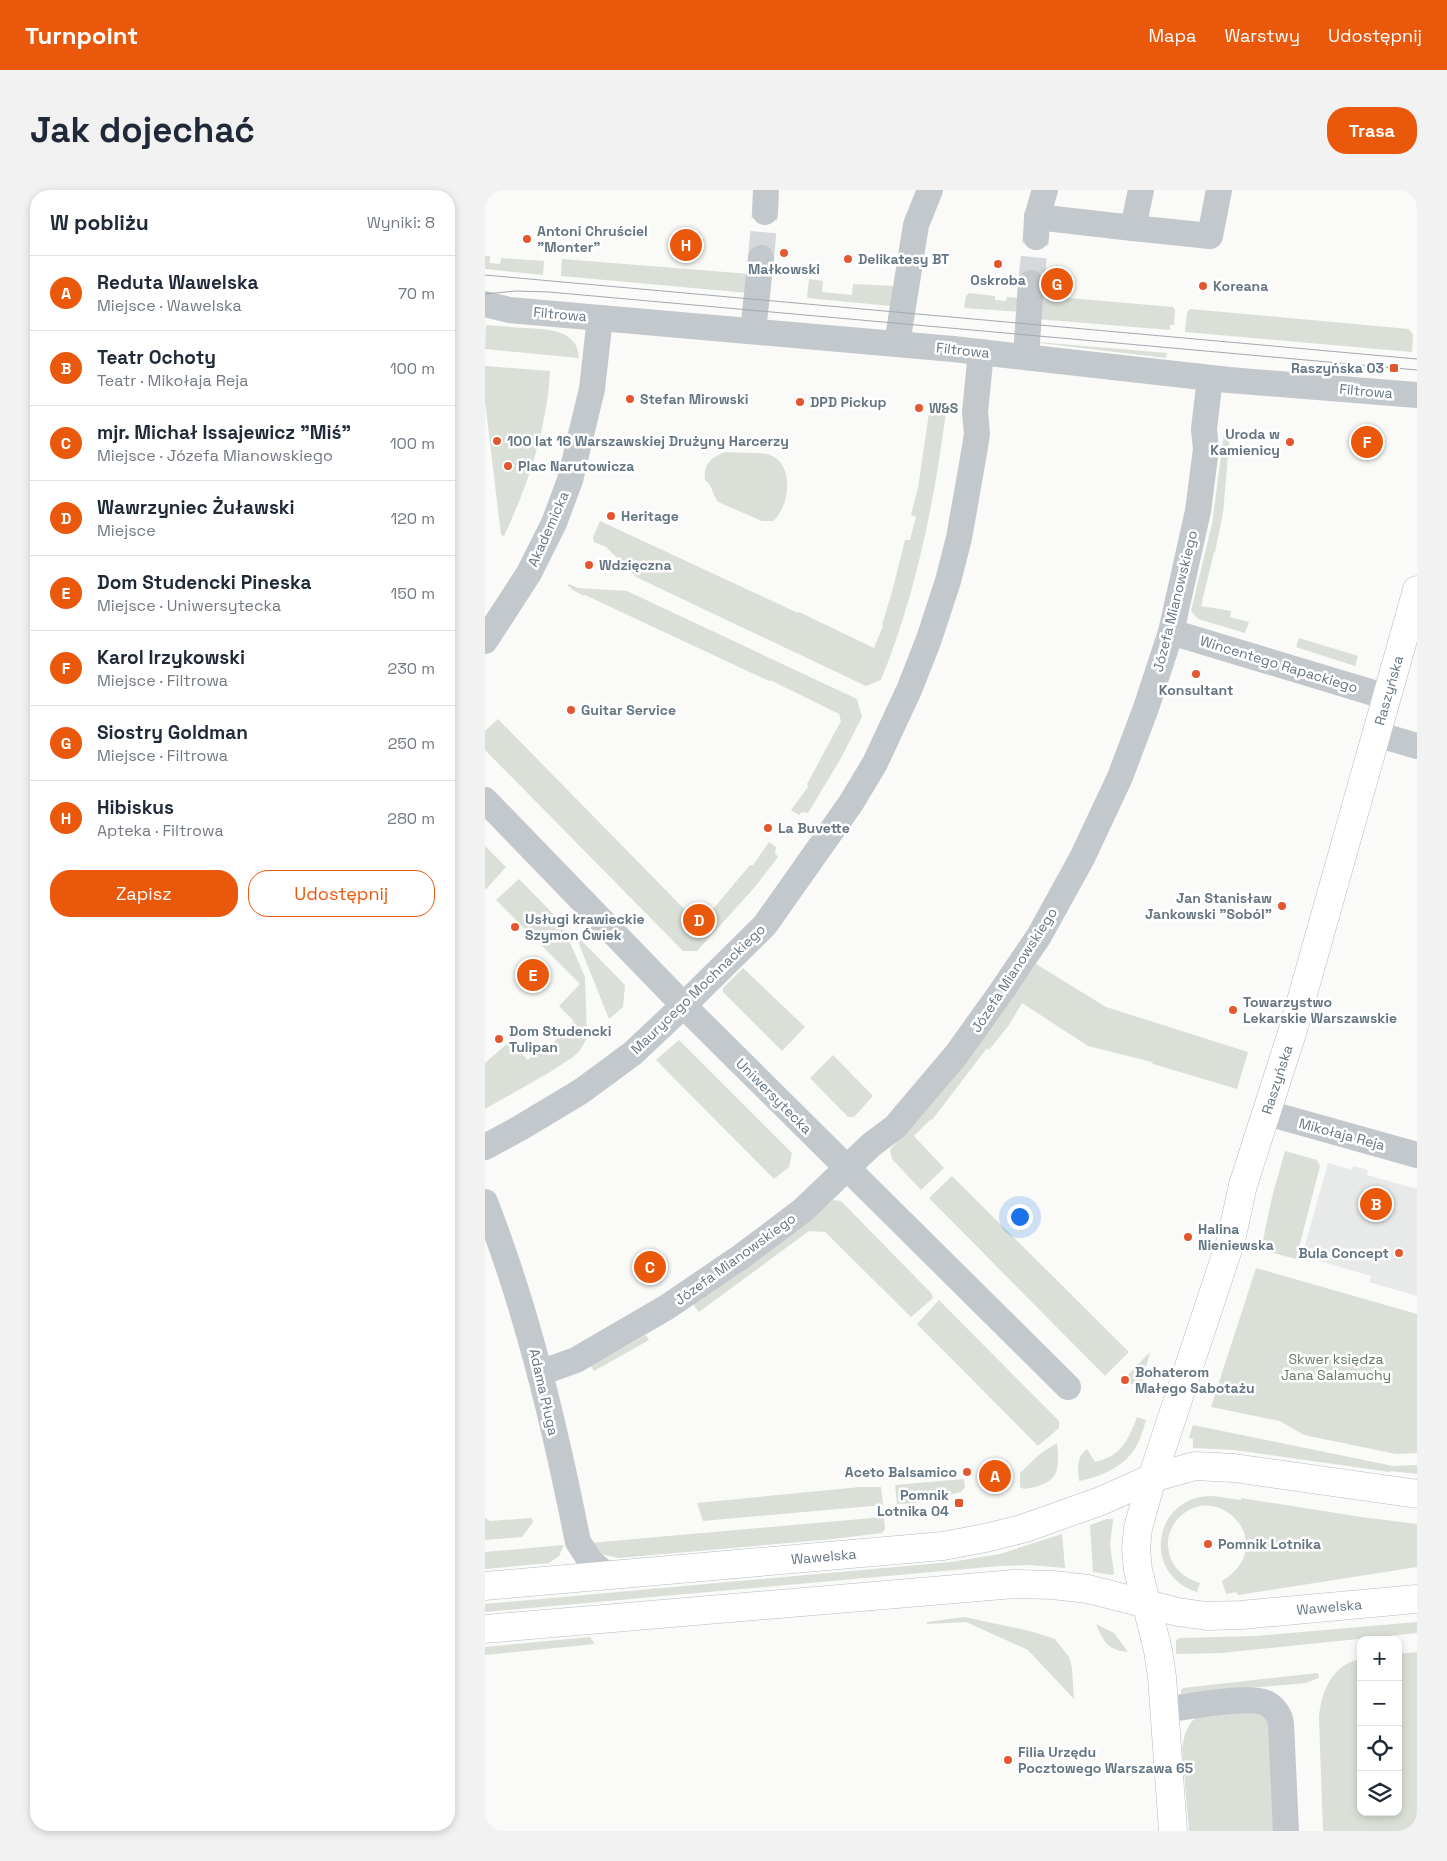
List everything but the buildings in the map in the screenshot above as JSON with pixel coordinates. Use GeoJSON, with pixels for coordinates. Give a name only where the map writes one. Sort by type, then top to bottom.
{"type":"FeatureCollection","features":[{"type":"Feature","properties":{"kind":"main road","name":"Raszyńska"},"geometry":{"type":"LineString","coordinates":[[1173,1831],[1160,1659],[1138,1570],[1136,1538],[1140,1516],[1231,1240],[1243,1185],[1291,1033],[1417,590]]}},
{"type":"Feature","properties":{"kind":"main road","name":"Wawelska"},"geometry":{"type":"LineString","coordinates":[[485,1586],[912,1550],[969,1542],[1058,1516],[1152,1478],[1182,1469],[1208,1466],[1417,1494]]}},
{"type":"Feature","properties":{"kind":"main road"},"geometry":{"type":"LineString","coordinates":[[485,1629],[999,1585],[1066,1585],[1146,1604]]}},
{"type":"Feature","properties":{"kind":"main road","name":"Wawelska"},"geometry":{"type":"LineString","coordinates":[[1146,1604],[1192,1615],[1223,1617],[1417,1599]]}},
{"type":"Feature","properties":{"kind":"street"},"geometry":{"type":"LineString","coordinates":[[897,344],[916,225],[930,190]]}},
{"type":"Feature","properties":{"kind":"street"},"geometry":{"type":"LineString","coordinates":[[1045,190],[1037,227],[1133,228],[1210,236],[1219,190]]}},
{"type":"Feature","properties":{"kind":"street"},"geometry":{"type":"LineString","coordinates":[[1133,228],[1141,190]]}},
{"type":"Feature","properties":{"kind":"street"},"geometry":{"type":"LineString","coordinates":[[753,331],[761,258]]}},
{"type":"Feature","properties":{"kind":"street"},"geometry":{"type":"LineString","coordinates":[[1026,357],[1031,283]]}},
{"type":"Feature","properties":{"kind":"street","name":"Filtrowa"},"geometry":{"type":"LineString","coordinates":[[493,310],[897,344],[1210,378],[1417,395]]}},
{"type":"Feature","properties":{"kind":"street","name":"Akademicka"},"geometry":{"type":"LineString","coordinates":[[485,641],[529,572],[554,523],[566,489],[592,389],[600,318]]}},
{"type":"Feature","properties":{"kind":"street","name":"Maurycego Mochnackiego"},"geometry":{"type":"LineString","coordinates":[[485,1147],[580,1092],[633,1053],[765,925],[789,894],[851,803],[875,763],[900,710],[919,667],[941,604],[959,538],[977,434],[975,412],[981,352]]}},
{"type":"Feature","properties":{"kind":"street","name":"Józefa Mianowskiego"},"geometry":{"type":"LineString","coordinates":[[540,1373],[576,1360],[625,1333],[697,1288],[803,1210],[880,1137],[895,1127],[930,1087],[969,1039],[1039,936],[1082,858],[1123,770],[1171,632],[1198,511],[1206,449],[1204,429],[1210,378]]}},
{"type":"Feature","properties":{"kind":"street","name":"Wincentego Rapackiego"},"geometry":{"type":"LineString","coordinates":[[1171,632],[1387,697]]}},
{"type":"Feature","properties":{"kind":"street"},"geometry":{"type":"LineString","coordinates":[[1376,734],[1417,746]]}},
{"type":"Feature","properties":{"kind":"street","name":"Uniwersytecka"},"geometry":{"type":"LineString","coordinates":[[485,800],[684,1005],[1068,1387]]}},
{"type":"Feature","properties":{"kind":"street","name":"Mikołaja Reja"},"geometry":{"type":"LineString","coordinates":[[1267,1113],[1417,1155]]}},
{"type":"Feature","properties":{"kind":"street","name":"Adama Pługa"},"geometry":{"type":"LineString","coordinates":[[485,1202],[514,1282],[540,1373],[578,1542],[591,1562],[607,1575]]}},
{"type":"Feature","properties":{"kind":"street"},"geometry":{"type":"LineString","coordinates":[[1164,1710],[1254,1700],[1272,1707],[1277,1712],[1281,1724],[1286,1831]]}},
{"type":"Feature","properties":{"kind":"shaded area"},"geometry":{"type":"Polygon","coordinates":[[[1328,1163],[1352,1170],[1353,1166],[1368,1170],[1367,1175],[1417,1189],[1417,1296],[1369,1282],[1371,1276],[1302,1256],[1328,1163]]]}},
{"type":"Feature","properties":{"kind":"green space"},"geometry":{"type":"Polygon","coordinates":[[[485,256],[490,256],[490,263],[500,264],[501,258],[544,261],[543,275],[485,269],[485,256]]]}},
{"type":"Feature","properties":{"kind":"green space"},"geometry":{"type":"Polygon","coordinates":[[[562,259],[750,274],[748,293],[561,276],[562,259]]]}},
{"type":"Feature","properties":{"kind":"green space"},"geometry":{"type":"Polygon","coordinates":[[[809,279],[823,281],[822,292],[852,295],[853,284],[894,286],[891,306],[807,298],[809,279]]]}},
{"type":"Feature","properties":{"kind":"green space"},"geometry":{"type":"Polygon","coordinates":[[[969,293],[995,296],[995,300],[1006,301],[1007,297],[1021,298],[1020,312],[964,308],[966,296],[969,293]]]}},
{"type":"Feature","properties":{"kind":"green space"},"geometry":{"type":"Polygon","coordinates":[[[1046,296],[1173,307],[1175,310],[1174,325],[1170,325],[1170,330],[1037,319],[1039,299],[1046,296]]]}},
{"type":"Feature","properties":{"kind":"green space"},"geometry":{"type":"Polygon","coordinates":[[[1190,309],[1409,329],[1413,335],[1412,352],[1185,332],[1187,312],[1190,309]]]}},
{"type":"Feature","properties":{"kind":"green space"},"geometry":{"type":"Polygon","coordinates":[[[486,325],[559,332],[573,341],[579,358],[485,349],[486,325]]]}},
{"type":"Feature","properties":{"kind":"green space"},"geometry":{"type":"Polygon","coordinates":[[[1037,342],[1167,353],[1166,358],[1037,342]]]}},
{"type":"Feature","properties":{"kind":"green space","name":"Plac Narutowicza"},"geometry":{"type":"Polygon","coordinates":[[[485,366],[550,371],[545,414],[535,456],[521,497],[504,536],[501,535],[485,401],[485,366]]]}},
{"type":"Feature","properties":{"kind":"green space"},"geometry":{"type":"Polygon","coordinates":[[[930,406],[943,407],[946,412],[936,480],[914,581],[881,680],[866,686],[636,577],[606,547],[594,542],[593,537],[600,521],[874,648],[883,626],[905,540],[910,540],[916,517],[911,515],[918,488],[930,406]]]}},
{"type":"Feature","properties":{"kind":"green space"},"geometry":{"type":"Polygon","coordinates":[[[1224,433],[1230,433],[1223,513],[1201,606],[1231,611],[1230,617],[1249,622],[1245,633],[1198,619],[1191,611],[1212,524],[1224,433]]]}},
{"type":"Feature","properties":{"kind":"green space"},"geometry":{"type":"Polygon","coordinates":[[[726,452],[770,455],[778,460],[783,467],[786,476],[786,496],[779,515],[773,521],[762,521],[718,502],[710,485],[705,480],[705,469],[713,458],[726,452]]]}},
{"type":"Feature","properties":{"kind":"green space"},"geometry":{"type":"Polygon","coordinates":[[[569,584],[578,588],[627,591],[857,699],[862,717],[841,758],[808,813],[802,812],[799,815],[791,810],[808,787],[807,784],[841,721],[839,714],[770,680],[584,596],[567,586],[569,584]]]}},
{"type":"Feature","properties":{"kind":"green space"},"geometry":{"type":"Polygon","coordinates":[[[1299,638],[1358,656],[1355,666],[1296,647],[1299,638]]]}},
{"type":"Feature","properties":{"kind":"green space"},"geometry":{"type":"Polygon","coordinates":[[[498,719],[695,920],[703,921],[750,865],[753,865],[769,842],[776,847],[775,853],[778,857],[754,888],[697,951],[683,951],[485,750],[485,731],[498,719]]]}},
{"type":"Feature","properties":{"kind":"green space"},"geometry":{"type":"Polygon","coordinates":[[[485,846],[506,867],[486,889],[485,889],[485,846]]]}},
{"type":"Feature","properties":{"kind":"green space"},"geometry":{"type":"Polygon","coordinates":[[[519,879],[561,922],[585,977],[587,1038],[573,1057],[485,1109],[485,1063],[509,1042],[528,1060],[542,1046],[546,1050],[574,1021],[559,1006],[580,984],[496,900],[519,879]]]}},
{"type":"Feature","properties":{"kind":"green space"},"geometry":{"type":"Polygon","coordinates":[[[575,934],[625,985],[623,1007],[609,1019],[575,934]]]}},
{"type":"Feature","properties":{"kind":"green space"},"geometry":{"type":"Polygon","coordinates":[[[1036,964],[1106,1007],[1248,1052],[1237,1089],[1153,1064],[1152,1062],[1088,1046],[1022,1003],[1009,1025],[989,1050],[987,1048],[932,1120],[914,1136],[944,1168],[921,1190],[892,1159],[890,1150],[923,1113],[1036,964]]]}},
{"type":"Feature","properties":{"kind":"green space"},"geometry":{"type":"Polygon","coordinates":[[[743,968],[805,1027],[782,1051],[723,992],[723,988],[743,968]]]}},
{"type":"Feature","properties":{"kind":"green space"},"geometry":{"type":"Polygon","coordinates":[[[679,1040],[792,1153],[789,1167],[774,1179],[656,1060],[679,1040]]]}},
{"type":"Feature","properties":{"kind":"green space"},"geometry":{"type":"Polygon","coordinates":[[[833,1055],[873,1096],[854,1117],[848,1117],[810,1078],[833,1055]]]}},
{"type":"Feature","properties":{"kind":"green space"},"geometry":{"type":"Polygon","coordinates":[[[1285,1151],[1317,1160],[1320,1166],[1296,1259],[1261,1250],[1272,1197],[1285,1151]]]}},
{"type":"Feature","properties":{"kind":"green space"},"geometry":{"type":"Polygon","coordinates":[[[952,1176],[1129,1352],[1105,1376],[929,1198],[952,1176]]]}},
{"type":"Feature","properties":{"kind":"green space"},"geometry":{"type":"Polygon","coordinates":[[[833,1200],[841,1201],[932,1294],[933,1298],[911,1317],[825,1232],[809,1231],[699,1312],[693,1304],[796,1230],[833,1200]]]}},
{"type":"Feature","properties":{"kind":"green space","name":"Skwer księdza Jana Salamuchy"},"geometry":{"type":"Polygon","coordinates":[[[1256,1268],[1417,1314],[1417,1453],[1396,1454],[1304,1435],[1280,1421],[1211,1407],[1256,1268]]]}},
{"type":"Feature","properties":{"kind":"green space"},"geometry":{"type":"Polygon","coordinates":[[[939,1300],[1059,1421],[1059,1428],[1038,1446],[917,1324],[939,1300]]]}},
{"type":"Feature","properties":{"kind":"green space"},"geometry":{"type":"Polygon","coordinates":[[[646,1335],[649,1340],[594,1371],[591,1366],[646,1335]]]}},
{"type":"Feature","properties":{"kind":"green space"},"geometry":{"type":"Polygon","coordinates":[[[1150,1352],[1142,1382],[1138,1386],[1122,1381],[1150,1352]]]}},
{"type":"Feature","properties":{"kind":"green space"},"geometry":{"type":"Polygon","coordinates":[[[1137,1417],[1146,1420],[1138,1443],[1129,1456],[1117,1467],[1109,1471],[1079,1481],[1079,1459],[1083,1452],[1087,1449],[1095,1462],[1111,1456],[1127,1440],[1137,1417]]]}},
{"type":"Feature","properties":{"kind":"green space"},"geometry":{"type":"Polygon","coordinates":[[[1193,1425],[1393,1466],[1417,1465],[1417,1474],[1390,1472],[1234,1450],[1193,1448],[1193,1439],[1189,1438],[1193,1425]]]}},
{"type":"Feature","properties":{"kind":"green space"},"geometry":{"type":"Polygon","coordinates":[[[1057,1443],[1058,1463],[1054,1476],[1049,1481],[1034,1487],[1024,1489],[1020,1487],[1020,1473],[1041,1453],[1057,1443]]]}},
{"type":"Feature","properties":{"kind":"green space"},"geometry":{"type":"Polygon","coordinates":[[[964,1479],[965,1487],[961,1492],[917,1503],[897,1504],[895,1485],[964,1479]]]}},
{"type":"Feature","properties":{"kind":"green space"},"geometry":{"type":"Polygon","coordinates":[[[860,1487],[881,1487],[883,1505],[703,1521],[697,1503],[860,1487]]]}},
{"type":"Feature","properties":{"kind":"green space"},"geometry":{"type":"Polygon","coordinates":[[[1212,1496],[1241,1500],[1241,1498],[1417,1524],[1417,1567],[1238,1595],[1236,1592],[1226,1594],[1222,1581],[1239,1566],[1246,1549],[1244,1533],[1236,1520],[1224,1510],[1208,1506],[1192,1508],[1177,1520],[1170,1531],[1168,1539],[1168,1548],[1173,1563],[1184,1575],[1200,1583],[1197,1592],[1179,1583],[1167,1569],[1162,1554],[1161,1537],[1167,1522],[1177,1508],[1192,1499],[1212,1496]]]}},
{"type":"Feature","properties":{"kind":"green space"},"geometry":{"type":"Polygon","coordinates":[[[884,1517],[885,1529],[882,1533],[619,1558],[600,1554],[590,1543],[884,1517]]]}},
{"type":"Feature","properties":{"kind":"green space"},"geometry":{"type":"Polygon","coordinates":[[[485,1518],[490,1521],[532,1518],[533,1522],[522,1537],[485,1540],[485,1518]]]}},
{"type":"Feature","properties":{"kind":"green space"},"geometry":{"type":"Polygon","coordinates":[[[1107,1519],[1113,1519],[1110,1544],[1114,1574],[1112,1575],[1093,1572],[1090,1525],[1107,1519]]]}},
{"type":"Feature","properties":{"kind":"green space"},"geometry":{"type":"Polygon","coordinates":[[[1062,1534],[1065,1568],[1030,1565],[999,1566],[485,1612],[485,1604],[951,1562],[1000,1554],[1062,1534]]]}},
{"type":"Feature","properties":{"kind":"green space"},"geometry":{"type":"Polygon","coordinates":[[[564,1545],[559,1556],[549,1563],[485,1569],[485,1552],[564,1545]]]}},
{"type":"Feature","properties":{"kind":"green space"},"geometry":{"type":"Polygon","coordinates":[[[964,1617],[1030,1631],[1055,1639],[1069,1657],[1072,1668],[1074,1699],[1028,1650],[966,1622],[927,1624],[927,1622],[964,1617]]]}},
{"type":"Feature","properties":{"kind":"green space"},"geometry":{"type":"Polygon","coordinates":[[[1417,1622],[1417,1633],[1388,1636],[1357,1636],[1357,1639],[1221,1653],[1176,1654],[1176,1641],[1179,1638],[1256,1636],[1417,1622]]]}},
{"type":"Feature","properties":{"kind":"green space"},"geometry":{"type":"Polygon","coordinates":[[[1096,1624],[1114,1633],[1128,1652],[1115,1649],[1107,1644],[1096,1624]]]}},
{"type":"Feature","properties":{"kind":"green space"},"geometry":{"type":"Polygon","coordinates":[[[590,1637],[595,1644],[485,1655],[485,1647],[590,1637]]]}},
{"type":"Feature","properties":{"kind":"green space"},"geometry":{"type":"Polygon","coordinates":[[[1417,1652],[1417,1831],[1323,1831],[1320,1708],[1326,1689],[1335,1673],[1342,1667],[1357,1660],[1357,1816],[1402,1816],[1402,1654],[1417,1652]]]}},
{"type":"Feature","properties":{"kind":"green space"},"geometry":{"type":"Polygon","coordinates":[[[1318,1673],[1319,1678],[1306,1683],[1181,1694],[1183,1688],[1318,1673]]]}},
{"type":"Feature","properties":{"kind":"green space"},"geometry":{"type":"Polygon","coordinates":[[[1258,1710],[1268,1721],[1277,1831],[1189,1831],[1182,1748],[1185,1734],[1191,1722],[1201,1714],[1258,1710]]]}},
{"type":"Feature","properties":{"kind":"tunnel"},"geometry":{"type":"LineString","coordinates":[[761,258],[765,212]]}},
{"type":"Feature","properties":{"kind":"tunnel"},"geometry":{"type":"LineString","coordinates":[[1031,283],[1036,237]]}},
{"type":"Feature","properties":{"kind":"tram line"},"geometry":{"type":"LineString","coordinates":[[485,275],[1417,359]]}},
{"type":"Feature","properties":{"kind":"tram line"},"geometry":{"type":"LineString","coordinates":[[485,294],[516,291],[549,292],[1417,370]]}},
{"type":"Feature","properties":{"kind":"place","name":"Antoni Chruściel \"Monter\""},"geometry":{"type":"Point","coordinates":[527,239]}},
{"type":"Feature","properties":{"kind":"place","name":"Hibiskus"},"geometry":{"type":"Point","coordinates":[686,245]}},
{"type":"Feature","properties":{"kind":"place","name":"Małkowski"},"geometry":{"type":"Point","coordinates":[784,253]}},
{"type":"Feature","properties":{"kind":"place","name":"Delikatesy BT"},"geometry":{"type":"Point","coordinates":[848,259]}},
{"type":"Feature","properties":{"kind":"place","name":"Oskroba"},"geometry":{"type":"Point","coordinates":[998,264]}},
{"type":"Feature","properties":{"kind":"place","name":"Siostry Goldman"},"geometry":{"type":"Point","coordinates":[1057,284]}},
{"type":"Feature","properties":{"kind":"place","name":"Koreana"},"geometry":{"type":"Point","coordinates":[1203,286]}},
{"type":"Feature","properties":{"kind":"place","name":"Raszyńska 03"},"geometry":{"type":"Point","coordinates":[1394,368]}},
{"type":"Feature","properties":{"kind":"place","name":"Stefan Mirowski"},"geometry":{"type":"Point","coordinates":[630,399]}},
{"type":"Feature","properties":{"kind":"place","name":"DPD Pickup"},"geometry":{"type":"Point","coordinates":[800,402]}},
{"type":"Feature","properties":{"kind":"place","name":"W&S"},"geometry":{"type":"Point","coordinates":[919,408]}},
{"type":"Feature","properties":{"kind":"place","name":"100 lat 16 Warszawskiej Drużyny Harcerzy"},"geometry":{"type":"Point","coordinates":[497,441]}},
{"type":"Feature","properties":{"kind":"place","name":"Uroda w Kamienicy"},"geometry":{"type":"Point","coordinates":[1290,442]}},
{"type":"Feature","properties":{"kind":"place","name":"Karol Irzykowski"},"geometry":{"type":"Point","coordinates":[1367,442]}},
{"type":"Feature","properties":{"kind":"place","name":"Plac Narutowicza"},"geometry":{"type":"Point","coordinates":[508,466]}},
{"type":"Feature","properties":{"kind":"place","name":"Heritage"},"geometry":{"type":"Point","coordinates":[611,516]}},
{"type":"Feature","properties":{"kind":"place","name":"Wdzięczna"},"geometry":{"type":"Point","coordinates":[589,565]}},
{"type":"Feature","properties":{"kind":"place","name":"Konsultant"},"geometry":{"type":"Point","coordinates":[1196,674]}},
{"type":"Feature","properties":{"kind":"place","name":"Guitar Service"},"geometry":{"type":"Point","coordinates":[571,710]}},
{"type":"Feature","properties":{"kind":"place","name":"La Buvette"},"geometry":{"type":"Point","coordinates":[768,828]}},
{"type":"Feature","properties":{"kind":"place","name":"Jan Stanisław Jankowski \"Soból\""},"geometry":{"type":"Point","coordinates":[1282,906]}},
{"type":"Feature","properties":{"kind":"place","name":"Wawrzyniec Żuławski"},"geometry":{"type":"Point","coordinates":[699,920]}},
{"type":"Feature","properties":{"kind":"place","name":"Usługi krawieckie Szymon Ćwiek"},"geometry":{"type":"Point","coordinates":[515,927]}},
{"type":"Feature","properties":{"kind":"place","name":"Dom Studencki Pineska"},"geometry":{"type":"Point","coordinates":[533,975]}},
{"type":"Feature","properties":{"kind":"place","name":"Towarzystwo Lekarskie Warszawskie"},"geometry":{"type":"Point","coordinates":[1233,1010]}},
{"type":"Feature","properties":{"kind":"place","name":"Dom Studencki Tulipan"},"geometry":{"type":"Point","coordinates":[499,1039]}},
{"type":"Feature","properties":{"kind":"place","name":"Teatr Ochoty"},"geometry":{"type":"Point","coordinates":[1376,1204]}},
{"type":"Feature","properties":{"kind":"place","name":"Halina Nieniewska"},"geometry":{"type":"Point","coordinates":[1188,1237]}},
{"type":"Feature","properties":{"kind":"place","name":"Bula Concept"},"geometry":{"type":"Point","coordinates":[1399,1253]}},
{"type":"Feature","properties":{"kind":"place","name":"mjr. Michał Issajewicz \"Miś\""},"geometry":{"type":"Point","coordinates":[650,1267]}},
{"type":"Feature","properties":{"kind":"place","name":"Bohaterom Małego Sabotażu"},"geometry":{"type":"Point","coordinates":[1125,1380]}},
{"type":"Feature","properties":{"kind":"place","name":"Aceto Balsamico"},"geometry":{"type":"Point","coordinates":[967,1472]}},
{"type":"Feature","properties":{"kind":"place","name":"Reduta Wawelska"},"geometry":{"type":"Point","coordinates":[995,1476]}},
{"type":"Feature","properties":{"kind":"place","name":"Pomnik Lotnika 04"},"geometry":{"type":"Point","coordinates":[959,1503]}},
{"type":"Feature","properties":{"kind":"place","name":"Pomnik Lotnika"},"geometry":{"type":"Point","coordinates":[1208,1544]}},
{"type":"Feature","properties":{"kind":"place","name":"Filia Urzędu Pocztowego Warszawa 65"},"geometry":{"type":"Point","coordinates":[1008,1760]}}]}
